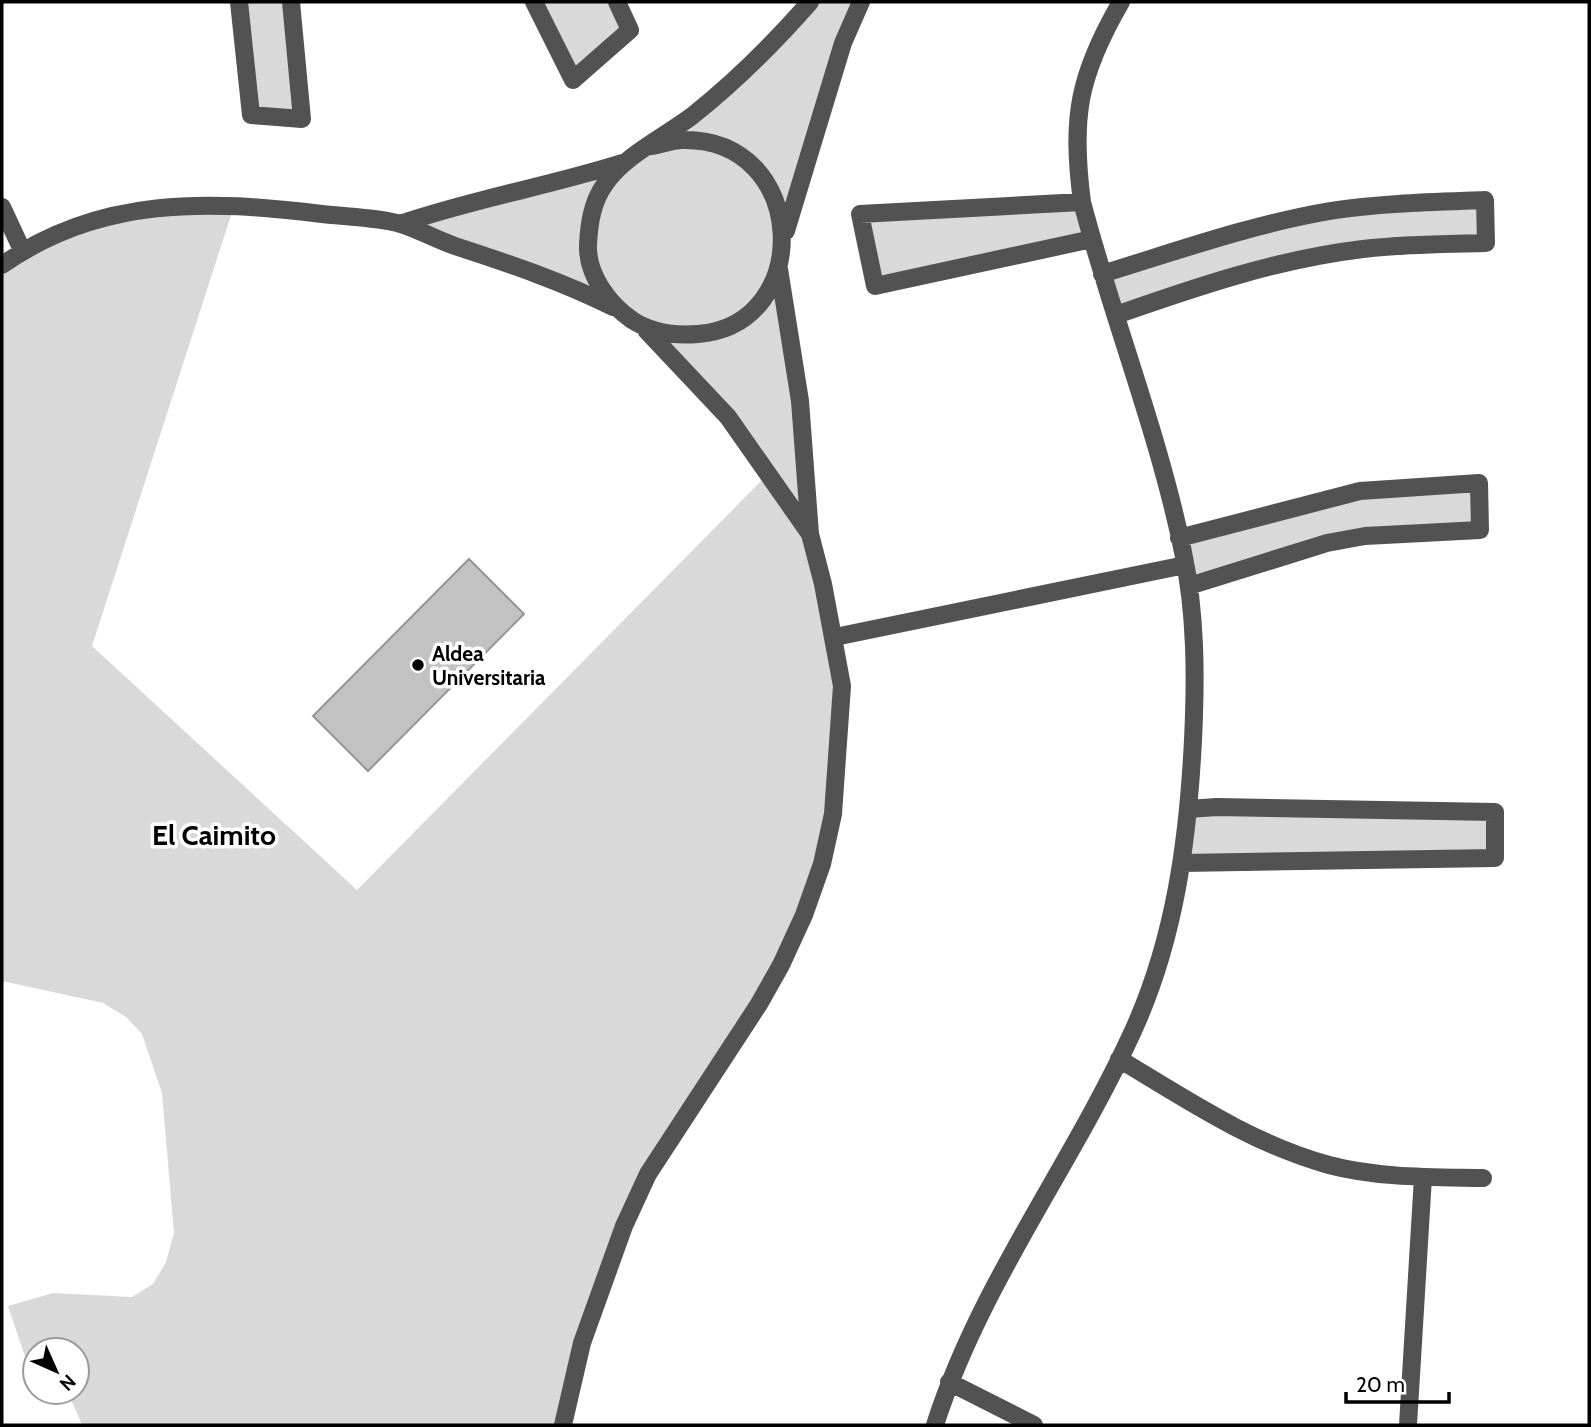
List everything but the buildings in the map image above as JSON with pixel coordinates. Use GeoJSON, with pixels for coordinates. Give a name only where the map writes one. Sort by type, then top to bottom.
{"type":"FeatureCollection","features":[{"type":"Feature","properties":{"kind":"street"},"geometry":{"type":"LineString","coordinates":[[239,2],[251,115],[302,119],[291,2]]}},
{"type":"Feature","properties":{"kind":"street"},"geometry":{"type":"LineString","coordinates":[[534,2],[573,80],[630,30],[617,2]]}},
{"type":"Feature","properties":{"kind":"street"},"geometry":{"type":"LineString","coordinates":[[400,224],[452,206],[533,189],[625,162],[652,146],[736,79],[810,2]]}},
{"type":"Feature","properties":{"kind":"street"},"geometry":{"type":"LineString","coordinates":[[563,1425],[582,1343],[603,1280],[638,1195],[677,1127],[776,975],[804,915],[822,863],[835,792],[842,686],[835,637],[810,534],[800,401],[779,269],[784,237],[843,43],[861,2]]}},
{"type":"Feature","properties":{"kind":"street"},"geometry":{"type":"LineString","coordinates":[[935,1425],[948,1382],[991,1291],[1119,1059],[1155,981],[1171,923],[1182,863],[1188,809],[1195,646],[1189,586],[1179,538],[1116,315],[1091,239],[1082,202],[1077,160],[1080,101],[1085,74],[1101,36],[1121,2]]}},
{"type":"Feature","properties":{"kind":"street"},"geometry":{"type":"LineString","coordinates":[[652,146],[693,141],[714,144],[742,157],[765,179],[774,198],[784,237]]}},
{"type":"Feature","properties":{"kind":"street"},"geometry":{"type":"LineString","coordinates":[[617,309],[597,282],[588,249],[590,216],[603,186],[625,162]]}},
{"type":"Feature","properties":{"kind":"street"},"geometry":{"type":"LineString","coordinates":[[1102,274],[1214,239],[1328,212],[1405,204],[1485,200],[1486,243],[1362,249],[1310,258],[1243,274],[1116,315]]}},
{"type":"Feature","properties":{"kind":"street"},"geometry":{"type":"LineString","coordinates":[[1082,202],[860,214],[875,286],[1091,239]]}},
{"type":"Feature","properties":{"kind":"street"},"geometry":{"type":"LineString","coordinates":[[2,265],[22,250],[73,227],[103,218],[177,204],[296,211],[400,224],[453,246],[556,280],[617,309],[644,328],[728,417],[810,534]]}},
{"type":"Feature","properties":{"kind":"street"},"geometry":{"type":"LineString","coordinates":[[2,207],[22,250]]}},
{"type":"Feature","properties":{"kind":"street"},"geometry":{"type":"LineString","coordinates":[[644,328],[677,336],[710,333],[740,320],[764,297],[779,269]]}},
{"type":"Feature","properties":{"kind":"street"},"geometry":{"type":"LineString","coordinates":[[1179,538],[1360,491],[1479,483],[1480,530],[1378,535],[1326,543],[1189,586]]}},
{"type":"Feature","properties":{"kind":"street"},"geometry":{"type":"LineString","coordinates":[[835,637],[1185,565]]}},
{"type":"Feature","properties":{"kind":"street"},"geometry":{"type":"LineString","coordinates":[[1182,863],[1495,858],[1495,812],[1217,807],[1188,809]]}},
{"type":"Feature","properties":{"kind":"street"},"geometry":{"type":"LineString","coordinates":[[1119,1059],[1254,1137],[1294,1154],[1330,1165],[1423,1177],[1483,1178]]}},
{"type":"Feature","properties":{"kind":"street"},"geometry":{"type":"LineString","coordinates":[[1408,1425],[1423,1177]]}},
{"type":"Feature","properties":{"kind":"street"},"geometry":{"type":"LineString","coordinates":[[948,1382],[1034,1425]]}},
{"type":"Feature","properties":{"kind":"shaded area"},"geometry":{"type":"Polygon","coordinates":[[[239,2],[291,2],[302,119],[251,115],[239,2]]]}},
{"type":"Feature","properties":{"kind":"shaded area"},"geometry":{"type":"Polygon","coordinates":[[[533,2],[614,2],[628,26],[569,83],[533,2]]]}},
{"type":"Feature","properties":{"kind":"shaded area"},"geometry":{"type":"Polygon","coordinates":[[[810,2],[861,2],[784,237],[805,459],[835,637],[837,771],[804,915],[648,1174],[563,1425],[82,1425],[74,1406],[91,1406],[91,1336],[21,1336],[21,1345],[8,1306],[53,1293],[132,1297],[153,1284],[166,1262],[174,1233],[162,1093],[142,1034],[126,1017],[103,1003],[2,981],[2,265],[73,227],[234,206],[92,646],[357,890],[768,474],[644,328],[400,224],[652,146],[810,2]]]}},
{"type":"Feature","properties":{"kind":"shaded area"},"geometry":{"type":"Polygon","coordinates":[[[1485,200],[1486,243],[1362,249],[1116,315],[1102,274],[1290,220],[1485,200]]]}},
{"type":"Feature","properties":{"kind":"shaded area"},"geometry":{"type":"Polygon","coordinates":[[[1082,202],[1092,239],[875,286],[860,214],[1082,202]]]}},
{"type":"Feature","properties":{"kind":"shaded area"},"geometry":{"type":"Polygon","coordinates":[[[1479,483],[1480,530],[1403,533],[1189,585],[1180,539],[1313,502],[1479,483]]]}},
{"type":"Feature","properties":{"kind":"shaded area"},"geometry":{"type":"Polygon","coordinates":[[[1495,812],[1495,858],[1182,860],[1188,813],[1495,812]]]}},
{"type":"Feature","properties":{"kind":"place","name":"Aldea Universitaria"},"geometry":{"type":"Point","coordinates":[418,665]}},
{"type":"Feature","properties":{"kind":"district","name":"El Caimito"},"geometry":{"type":"Point","coordinates":[214,835]}}]}
